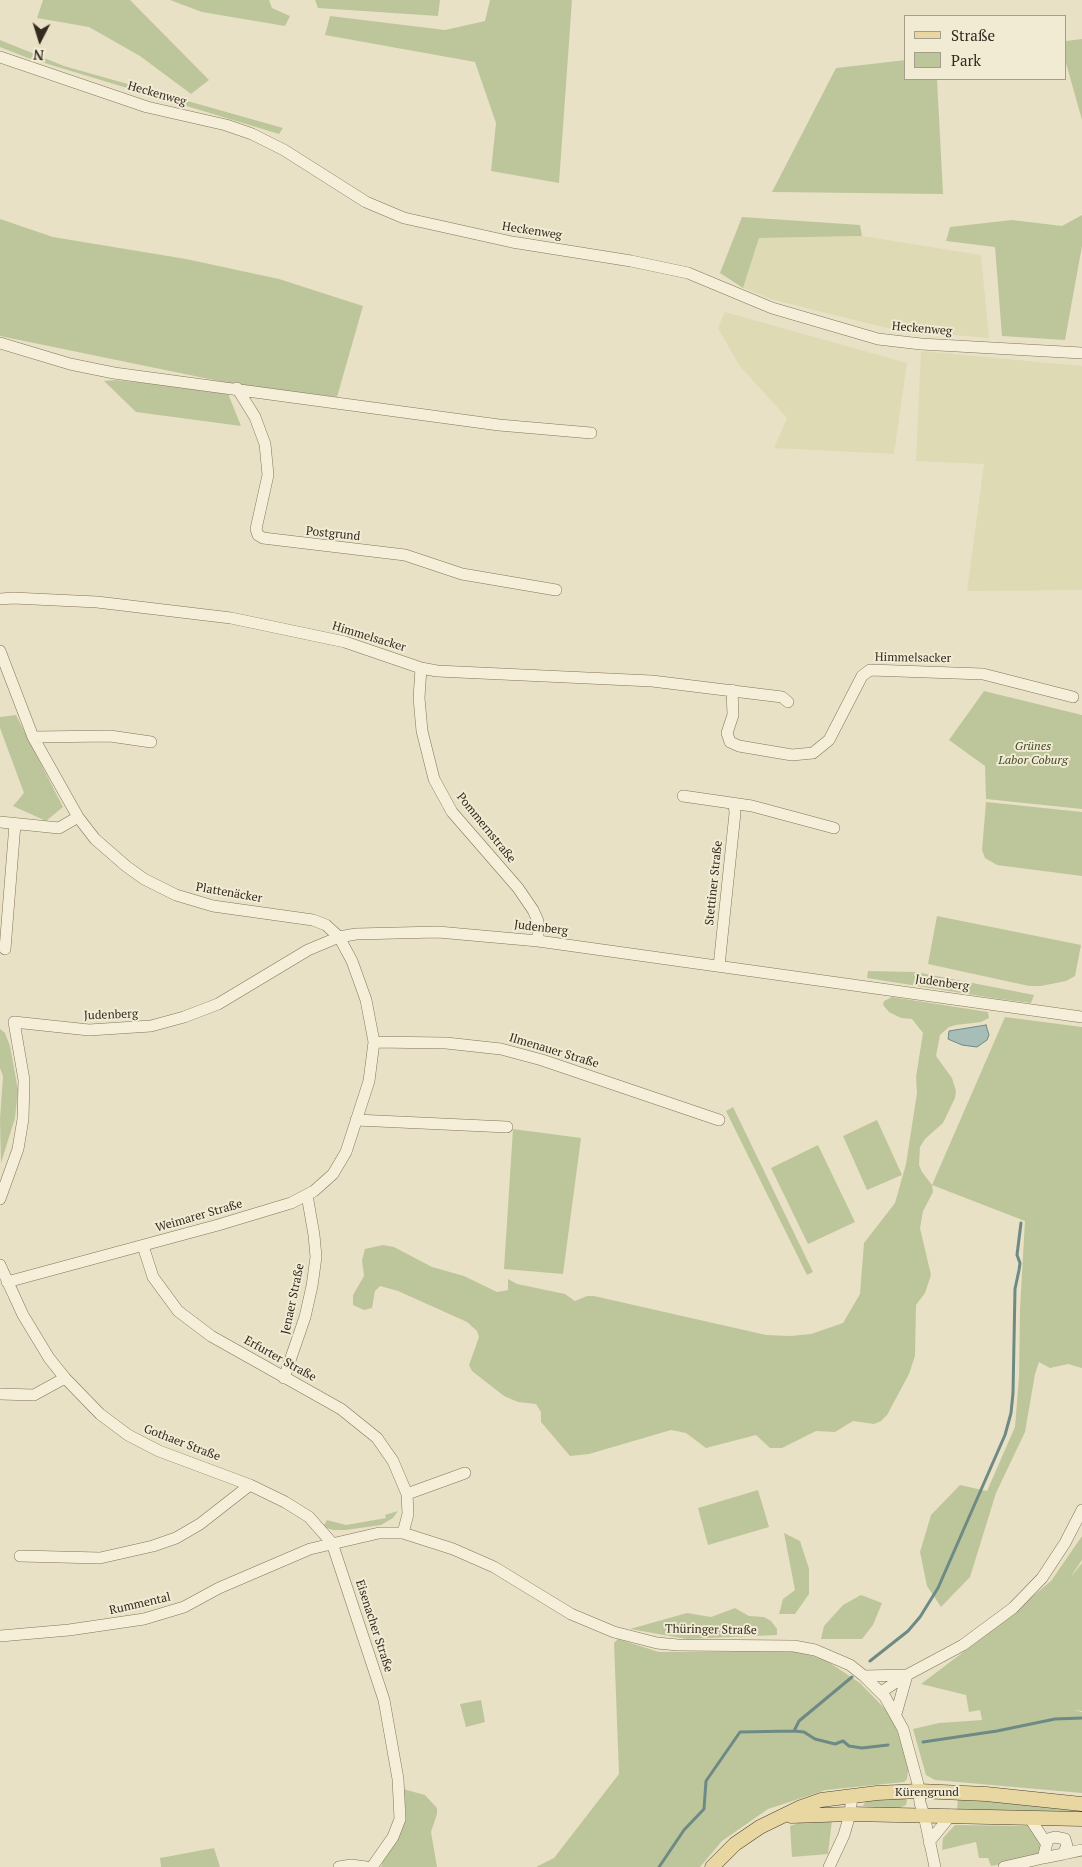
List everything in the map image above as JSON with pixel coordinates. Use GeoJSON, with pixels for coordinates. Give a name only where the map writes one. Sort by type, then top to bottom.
{"type":"FeatureCollection","features":[{"type":"Feature","properties":{"kind":"main road","name":"Kürengrund"},"geometry":{"type":"LineString","coordinates":[[712,1867],[735,1844],[776,1819],[821,1800],[919,1791],[986,1794],[1082,1804]]}},
{"type":"Feature","properties":{"kind":"main road","name":"Kürengrund"},"geometry":{"type":"LineString","coordinates":[[776,1819],[797,1815],[850,1814],[1082,1819]]}},
{"type":"Feature","properties":{"kind":"street","name":"Heckenweg"},"geometry":{"type":"LineString","coordinates":[[0,57],[147,107],[252,134],[284,150],[366,202],[404,218],[504,241],[631,261],[688,273],[772,308],[878,339],[922,344],[1082,353]]}},
{"type":"Feature","properties":{"kind":"street"},"geometry":{"type":"LineString","coordinates":[[0,343],[100,371],[238,388],[499,425],[591,433]]}},
{"type":"Feature","properties":{"kind":"street","name":"Postgrund"},"geometry":{"type":"LineString","coordinates":[[238,388],[255,417],[265,444],[268,475],[256,529],[258,535],[262,538],[405,555],[462,574],[556,590]]}},
{"type":"Feature","properties":{"kind":"street","name":"Himmelsacker"},"geometry":{"type":"LineString","coordinates":[[0,599],[19,598],[97,602],[231,618],[344,642],[421,668],[461,673],[652,681],[782,696],[788,702]]}},
{"type":"Feature","properties":{"kind":"street","name":"Plattenäcker"},"geometry":{"type":"LineString","coordinates":[[0,651],[33,737],[78,817],[95,838],[126,866],[163,890],[213,906],[314,920],[326,925],[339,936]]}},
{"type":"Feature","properties":{"kind":"street","name":"Pommernstraße"},"geometry":{"type":"LineString","coordinates":[[421,668],[419,698],[422,730],[434,778],[452,812],[518,888],[533,910],[538,921],[538,941]]}},
{"type":"Feature","properties":{"kind":"street","name":"Himmelsacker"},"geometry":{"type":"LineString","coordinates":[[732,690],[732,715],[727,733],[730,742],[792,755],[813,753],[829,740],[862,676],[870,670],[983,674],[1073,697]]}},
{"type":"Feature","properties":{"kind":"street"},"geometry":{"type":"LineString","coordinates":[[33,737],[110,736],[151,742]]}},
{"type":"Feature","properties":{"kind":"street"},"geometry":{"type":"LineString","coordinates":[[683,796],[734,804],[834,828]]}},
{"type":"Feature","properties":{"kind":"street","name":"Stettiner Straße"},"geometry":{"type":"LineString","coordinates":[[719,966],[735,813],[734,804]]}},
{"type":"Feature","properties":{"kind":"street"},"geometry":{"type":"LineString","coordinates":[[0,822],[59,828],[78,817]]}},
{"type":"Feature","properties":{"kind":"street"},"geometry":{"type":"LineString","coordinates":[[5,948],[15,824]]}},
{"type":"Feature","properties":{"kind":"street","name":"Judenberg"},"geometry":{"type":"LineString","coordinates":[[0,1196],[18,1149],[23,1109],[24,1080],[14,1022],[89,1030],[151,1026],[184,1017],[218,1004],[258,981],[282,964],[339,936],[372,932],[438,932],[538,941],[1082,1017]]}},
{"type":"Feature","properties":{"kind":"street","name":"Weimarer Straße"},"geometry":{"type":"LineString","coordinates":[[6,1282],[143,1246],[292,1203],[306,1196],[333,1174],[346,1152],[369,1082],[374,1042],[366,1000],[352,961],[339,936]]}},
{"type":"Feature","properties":{"kind":"street","name":"Ilmenauer Straße"},"geometry":{"type":"LineString","coordinates":[[374,1042],[446,1043],[501,1049],[542,1060],[719,1120]]}},
{"type":"Feature","properties":{"kind":"street"},"geometry":{"type":"LineString","coordinates":[[356,1120],[506,1126]]}},
{"type":"Feature","properties":{"kind":"street","name":"Jenaer Straße"},"geometry":{"type":"LineString","coordinates":[[284,1378],[305,1317],[316,1257],[314,1235],[306,1196]]}},
{"type":"Feature","properties":{"kind":"street","name":"Erfurter Straße"},"geometry":{"type":"LineString","coordinates":[[143,1246],[153,1277],[178,1311],[211,1336],[341,1409],[376,1438],[393,1461],[407,1494],[408,1514],[403,1533]]}},
{"type":"Feature","properties":{"kind":"street","name":"Gothaer Straße"},"geometry":{"type":"LineString","coordinates":[[0,1265],[6,1282],[39,1343],[65,1378],[100,1414],[138,1441],[159,1451],[250,1485],[309,1517],[332,1543]]}},
{"type":"Feature","properties":{"kind":"street"},"geometry":{"type":"LineString","coordinates":[[0,1394],[34,1395],[65,1378]]}},
{"type":"Feature","properties":{"kind":"street"},"geometry":{"type":"LineString","coordinates":[[407,1494],[465,1473]]}},
{"type":"Feature","properties":{"kind":"street"},"geometry":{"type":"LineString","coordinates":[[20,1556],[100,1558],[153,1546],[176,1538],[200,1524],[250,1485]]}},
{"type":"Feature","properties":{"kind":"street"},"geometry":{"type":"LineString","coordinates":[[883,1695],[907,1675],[964,1645],[987,1629],[1019,1602],[1042,1578],[1055,1559],[1082,1510]]}},
{"type":"Feature","properties":{"kind":"street","name":"Thüringer Straße"},"geometry":{"type":"LineString","coordinates":[[332,1543],[379,1533],[403,1533],[453,1549],[494,1567],[571,1614],[614,1632],[657,1643],[678,1645],[794,1646],[833,1657],[864,1676],[883,1695],[903,1728],[919,1791],[924,1802],[924,1815],[935,1867]]}},
{"type":"Feature","properties":{"kind":"street","name":"Rummental"},"geometry":{"type":"LineString","coordinates":[[0,1636],[97,1627],[166,1614],[257,1572],[332,1543]]}},
{"type":"Feature","properties":{"kind":"street","name":"Eisenacher Straße"},"geometry":{"type":"LineString","coordinates":[[332,1543],[363,1632],[388,1718],[399,1786],[400,1819],[393,1837],[372,1867]]}},
{"type":"Feature","properties":{"kind":"street"},"geometry":{"type":"LineString","coordinates":[[864,1676],[907,1675]]}},
{"type":"Feature","properties":{"kind":"street"},"geometry":{"type":"LineString","coordinates":[[896,1714],[907,1675]]}},
{"type":"Feature","properties":{"kind":"street"},"geometry":{"type":"LineString","coordinates":[[829,1867],[844,1835],[850,1814],[852,1796]]}},
{"type":"Feature","properties":{"kind":"street"},"geometry":{"type":"LineString","coordinates":[[929,1842],[951,1816]]}},
{"type":"Feature","properties":{"kind":"street"},"geometry":{"type":"LineString","coordinates":[[1029,1817],[1046,1843]]}},
{"type":"Feature","properties":{"kind":"street"},"geometry":{"type":"LineString","coordinates":[[1043,1858],[1046,1843],[1052,1837],[1064,1839],[1066,1846],[1063,1854]]}},
{"type":"Feature","properties":{"kind":"street"},"geometry":{"type":"LineString","coordinates":[[1004,1867],[1082,1850]]}},
{"type":"Feature","properties":{"kind":"street"},"geometry":{"type":"LineString","coordinates":[[339,1867],[351,1865],[366,1867]]}},
{"type":"Feature","properties":{"kind":"shaded area"},"geometry":{"type":"Polygon","coordinates":[[[862,236],[981,255],[989,338],[895,330],[774,300],[743,288],[759,238],[862,236]]]}},
{"type":"Feature","properties":{"kind":"shaded area"},"geometry":{"type":"Polygon","coordinates":[[[725,312],[907,363],[894,454],[774,448],[787,418],[739,365],[718,328],[725,312]]]}},
{"type":"Feature","properties":{"kind":"shaded area"},"geometry":{"type":"Polygon","coordinates":[[[921,351],[1082,366],[1082,590],[967,591],[984,464],[916,461],[921,351]]]}},
{"type":"Feature","properties":{"kind":"green space"},"geometry":{"type":"Polygon","coordinates":[[[43,0],[130,0],[209,80],[191,94],[140,56],[89,27],[37,18],[43,0]]]}},
{"type":"Feature","properties":{"kind":"green space"},"geometry":{"type":"Polygon","coordinates":[[[170,0],[269,0],[272,8],[290,16],[285,26],[202,12],[170,0]]]}},
{"type":"Feature","properties":{"kind":"green space"},"geometry":{"type":"Polygon","coordinates":[[[315,0],[440,0],[438,16],[318,8],[315,0]]]}},
{"type":"Feature","properties":{"kind":"green space"},"geometry":{"type":"Polygon","coordinates":[[[490,0],[572,0],[559,183],[491,171],[496,123],[475,62],[325,35],[330,16],[445,30],[485,21],[490,0]]]}},
{"type":"Feature","properties":{"kind":"green space"},"geometry":{"type":"Polygon","coordinates":[[[1082,39],[1082,120],[1067,67],[1067,41],[1082,39]]]}},
{"type":"Feature","properties":{"kind":"green space"},"geometry":{"type":"Polygon","coordinates":[[[0,40],[64,66],[283,128],[279,134],[28,58],[0,47],[0,40]]]}},
{"type":"Feature","properties":{"kind":"green space"},"geometry":{"type":"Polygon","coordinates":[[[904,60],[904,80],[937,80],[943,194],[772,192],[836,68],[904,60]]]}},
{"type":"Feature","properties":{"kind":"green space"},"geometry":{"type":"Polygon","coordinates":[[[1082,215],[1082,246],[1065,340],[1002,336],[995,247],[946,241],[950,227],[1012,220],[1062,226],[1082,215]]]}},
{"type":"Feature","properties":{"kind":"green space"},"geometry":{"type":"Polygon","coordinates":[[[742,217],[860,225],[862,236],[759,238],[743,288],[720,273],[742,217]]]}},
{"type":"Feature","properties":{"kind":"green space"},"geometry":{"type":"Polygon","coordinates":[[[0,219],[53,237],[186,259],[279,279],[363,306],[337,397],[238,385],[0,336],[0,219]]]}},
{"type":"Feature","properties":{"kind":"green space"},"geometry":{"type":"Polygon","coordinates":[[[115,380],[227,391],[241,426],[136,412],[104,381],[115,380]]]}},
{"type":"Feature","properties":{"kind":"green space","name":"Grünes Labor Coburg"},"geometry":{"type":"Polygon","coordinates":[[[984,691],[1082,715],[1082,809],[986,799],[985,766],[949,740],[984,691]]]}},
{"type":"Feature","properties":{"kind":"green space"},"geometry":{"type":"Polygon","coordinates":[[[16,715],[63,807],[46,821],[13,806],[24,793],[0,728],[0,717],[16,715]]]}},
{"type":"Feature","properties":{"kind":"green space"},"geometry":{"type":"Polygon","coordinates":[[[986,802],[1082,812],[1082,876],[997,865],[985,858],[982,850],[986,802]]]}},
{"type":"Feature","properties":{"kind":"green space"},"geometry":{"type":"Polygon","coordinates":[[[937,916],[1081,945],[1075,976],[1066,981],[1041,986],[1029,986],[928,964],[937,916]]]}},
{"type":"Feature","properties":{"kind":"green space"},"geometry":{"type":"Polygon","coordinates":[[[868,971],[916,972],[1034,995],[1031,1003],[999,999],[867,978],[868,971]]]}},
{"type":"Feature","properties":{"kind":"green space"},"geometry":{"type":"Polygon","coordinates":[[[892,997],[988,1012],[989,1018],[981,1022],[949,1027],[940,1035],[936,1056],[952,1078],[956,1091],[955,1098],[943,1123],[925,1139],[920,1147],[919,1165],[932,1185],[933,1192],[923,1211],[920,1228],[931,1275],[925,1293],[916,1305],[915,1356],[909,1374],[887,1415],[881,1421],[874,1424],[853,1421],[835,1432],[816,1431],[782,1448],[770,1448],[756,1435],[706,1448],[686,1433],[671,1430],[589,1454],[570,1456],[541,1422],[541,1412],[536,1404],[518,1402],[504,1396],[472,1371],[469,1365],[479,1337],[477,1331],[467,1322],[398,1291],[380,1286],[375,1291],[372,1308],[364,1310],[353,1305],[353,1295],[364,1276],[362,1260],[365,1249],[383,1245],[394,1247],[432,1267],[464,1276],[497,1292],[508,1290],[508,1279],[517,1284],[565,1294],[575,1301],[587,1296],[594,1296],[766,1335],[790,1336],[811,1334],[843,1323],[860,1294],[864,1243],[895,1203],[906,1164],[917,1093],[916,1077],[923,1033],[912,1019],[901,1018],[889,1012],[883,1005],[884,1001],[892,997]]]}},
{"type":"Feature","properties":{"kind":"green space"},"geometry":{"type":"Polygon","coordinates":[[[1005,1017],[1082,1027],[1082,1368],[1068,1364],[1050,1368],[1039,1362],[1035,1374],[1025,1432],[996,1493],[970,1577],[941,1607],[927,1586],[920,1552],[931,1515],[960,1485],[987,1491],[1015,1427],[1019,1377],[1020,1309],[1025,1221],[932,1185],[1005,1017]]]}},
{"type":"Feature","properties":{"kind":"green space"},"geometry":{"type":"Polygon","coordinates":[[[0,1029],[5,1033],[10,1046],[18,1090],[15,1118],[1,1163],[0,1119],[3,1076],[0,1068],[0,1029]]]}},
{"type":"Feature","properties":{"kind":"green space"},"geometry":{"type":"Polygon","coordinates":[[[733,1107],[813,1272],[807,1275],[726,1111],[733,1107]]]}},
{"type":"Feature","properties":{"kind":"green space"},"geometry":{"type":"Polygon","coordinates":[[[877,1120],[902,1175],[867,1190],[843,1136],[877,1120]]]}},
{"type":"Feature","properties":{"kind":"green space"},"geometry":{"type":"Polygon","coordinates":[[[513,1129],[581,1138],[563,1274],[504,1269],[513,1129]]]}},
{"type":"Feature","properties":{"kind":"green space"},"geometry":{"type":"Polygon","coordinates":[[[818,1145],[855,1222],[808,1244],[771,1168],[818,1145]]]}},
{"type":"Feature","properties":{"kind":"green space"},"geometry":{"type":"Polygon","coordinates":[[[758,1490],[769,1527],[708,1545],[698,1508],[758,1490]]]}},
{"type":"Feature","properties":{"kind":"green space"},"geometry":{"type":"Polygon","coordinates":[[[398,1511],[393,1518],[381,1525],[346,1530],[333,1530],[323,1527],[327,1520],[346,1525],[386,1518],[385,1515],[398,1511]]]}},
{"type":"Feature","properties":{"kind":"green space"},"geometry":{"type":"Polygon","coordinates":[[[784,1533],[800,1541],[809,1569],[809,1594],[795,1614],[779,1614],[783,1599],[795,1590],[784,1533]]]}},
{"type":"Feature","properties":{"kind":"green space"},"geometry":{"type":"Polygon","coordinates":[[[1082,1536],[1082,1560],[1070,1578],[1082,1563],[1082,1711],[1073,1710],[1082,1712],[1082,1793],[935,1780],[926,1775],[913,1729],[939,1723],[982,1720],[980,1710],[969,1712],[966,1695],[921,1684],[995,1628],[1051,1581],[1082,1536]]]}},
{"type":"Feature","properties":{"kind":"green space"},"geometry":{"type":"Polygon","coordinates":[[[861,1595],[882,1603],[873,1625],[862,1639],[821,1639],[824,1626],[843,1605],[861,1595]]]}},
{"type":"Feature","properties":{"kind":"green space"},"geometry":{"type":"Polygon","coordinates":[[[735,1608],[749,1616],[764,1617],[771,1621],[777,1629],[777,1635],[687,1639],[630,1629],[687,1613],[711,1617],[735,1608]]]}},
{"type":"Feature","properties":{"kind":"green space"},"geometry":{"type":"Polygon","coordinates":[[[618,1639],[659,1652],[798,1651],[827,1661],[860,1683],[887,1711],[896,1728],[909,1763],[907,1779],[904,1782],[826,1790],[768,1809],[722,1841],[700,1867],[536,1867],[554,1858],[619,1774],[614,1643],[618,1639]]]}},
{"type":"Feature","properties":{"kind":"green space"},"geometry":{"type":"Polygon","coordinates":[[[481,1700],[485,1722],[466,1727],[460,1704],[481,1700]]]}},
{"type":"Feature","properties":{"kind":"green space"},"geometry":{"type":"Polygon","coordinates":[[[403,1789],[425,1795],[437,1808],[431,1832],[437,1867],[381,1867],[387,1849],[403,1825],[406,1813],[403,1789]]]}},
{"type":"Feature","properties":{"kind":"green space"},"geometry":{"type":"Polygon","coordinates":[[[958,1797],[1082,1808],[1082,1815],[957,1811],[958,1797]]]}},
{"type":"Feature","properties":{"kind":"green space"},"geometry":{"type":"Polygon","coordinates":[[[903,1798],[907,1800],[906,1805],[897,1809],[863,1806],[866,1800],[903,1798]]]}},
{"type":"Feature","properties":{"kind":"green space"},"geometry":{"type":"Polygon","coordinates":[[[810,1819],[832,1820],[828,1854],[792,1857],[790,1826],[810,1819]]]}},
{"type":"Feature","properties":{"kind":"green space"},"geometry":{"type":"Polygon","coordinates":[[[955,1825],[1029,1826],[1042,1846],[1037,1857],[991,1866],[988,1858],[979,1858],[976,1842],[942,1850],[943,1838],[955,1825]]]}},
{"type":"Feature","properties":{"kind":"green space"},"geometry":{"type":"Polygon","coordinates":[[[214,1848],[220,1867],[161,1867],[160,1858],[214,1848]]]}},
{"type":"Feature","properties":{"kind":"water"},"geometry":{"type":"Polygon","coordinates":[[[986,1025],[989,1035],[987,1040],[977,1047],[962,1045],[948,1039],[949,1031],[986,1025]]]}},
{"type":"Feature","properties":{"kind":"waterway"},"geometry":{"type":"LineString","coordinates":[[870,1661],[908,1631],[920,1617],[938,1588],[1005,1435],[1011,1413],[1013,1393],[1015,1289],[1020,1263],[1017,1255],[1021,1223]]}},
{"type":"Feature","properties":{"kind":"waterway"},"geometry":{"type":"LineString","coordinates":[[794,1731],[799,1721],[852,1677]]}},
{"type":"Feature","properties":{"kind":"waterway"},"geometry":{"type":"LineString","coordinates":[[923,1742],[997,1731],[1055,1719],[1082,1718]]}},
{"type":"Feature","properties":{"kind":"waterway"},"geometry":{"type":"LineString","coordinates":[[659,1867],[684,1830],[704,1809],[706,1781],[740,1732],[794,1731],[804,1732],[815,1739],[835,1744],[843,1741],[849,1746],[862,1748],[888,1745]]}}]}
